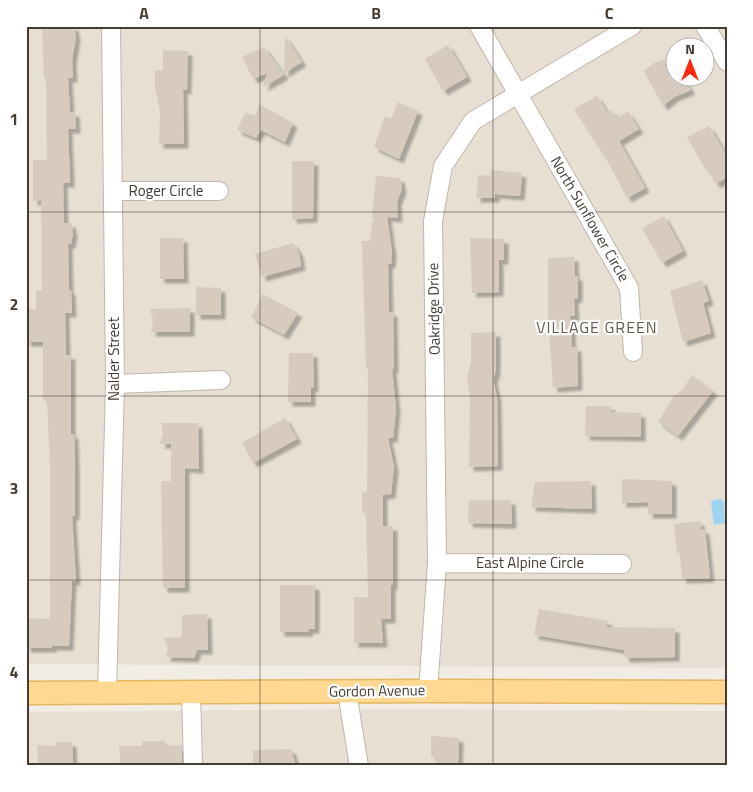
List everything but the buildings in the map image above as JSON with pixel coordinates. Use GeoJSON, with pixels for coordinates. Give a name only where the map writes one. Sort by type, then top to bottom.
{"type":"FeatureCollection","features":[{"type":"Feature","properties":{"kind":"main road","name":"Gordon Avenue"},"geometry":{"type":"LineString","coordinates":[[26,693],[727,692]]}},
{"type":"Feature","properties":{"kind":"street","name":"Nalder Street"},"geometry":{"type":"LineString","coordinates":[[107,692],[115,384],[110,26]]}},
{"type":"Feature","properties":{"kind":"street","name":"North Sunflower Circle"},"geometry":{"type":"LineString","coordinates":[[479,26],[629,288],[634,352]]}},
{"type":"Feature","properties":{"kind":"street","name":"Oakridge Drive"},"geometry":{"type":"LineString","coordinates":[[428,691],[437,563],[433,221],[443,166],[473,121],[632,26]]}},
{"type":"Feature","properties":{"kind":"street"},"geometry":{"type":"LineString","coordinates":[[706,26],[727,62]]}},
{"type":"Feature","properties":{"kind":"street","name":"Roger Circle"},"geometry":{"type":"LineString","coordinates":[[113,192],[219,192]]}},
{"type":"Feature","properties":{"kind":"street"},"geometry":{"type":"LineString","coordinates":[[115,384],[221,380]]}},
{"type":"Feature","properties":{"kind":"street","name":"East Alpine Circle"},"geometry":{"type":"LineString","coordinates":[[437,563],[622,564]]}},
{"type":"Feature","properties":{"kind":"street"},"geometry":{"type":"LineString","coordinates":[[191,692],[193,766]]}},
{"type":"Feature","properties":{"kind":"street"},"geometry":{"type":"LineString","coordinates":[[348,692],[359,766]]}},
{"type":"Feature","properties":{"kind":"shaded area"},"geometry":{"type":"Polygon","coordinates":[[[26,26],[727,26],[727,668],[26,664],[26,26]]]}},
{"type":"Feature","properties":{"kind":"shaded area"},"geometry":{"type":"Polygon","coordinates":[[[387,709],[727,711],[727,766],[26,766],[26,712],[387,709]]]}},
{"type":"Feature","properties":{"kind":"water"},"geometry":{"type":"Polygon","coordinates":[[[721,499],[724,502],[725,523],[714,525],[711,503],[713,500],[721,499]]]}},
{"type":"Feature","properties":{"kind":"district","name":"VILLAGE GREEN"},"geometry":{"type":"Point","coordinates":[597,327]}}]}
